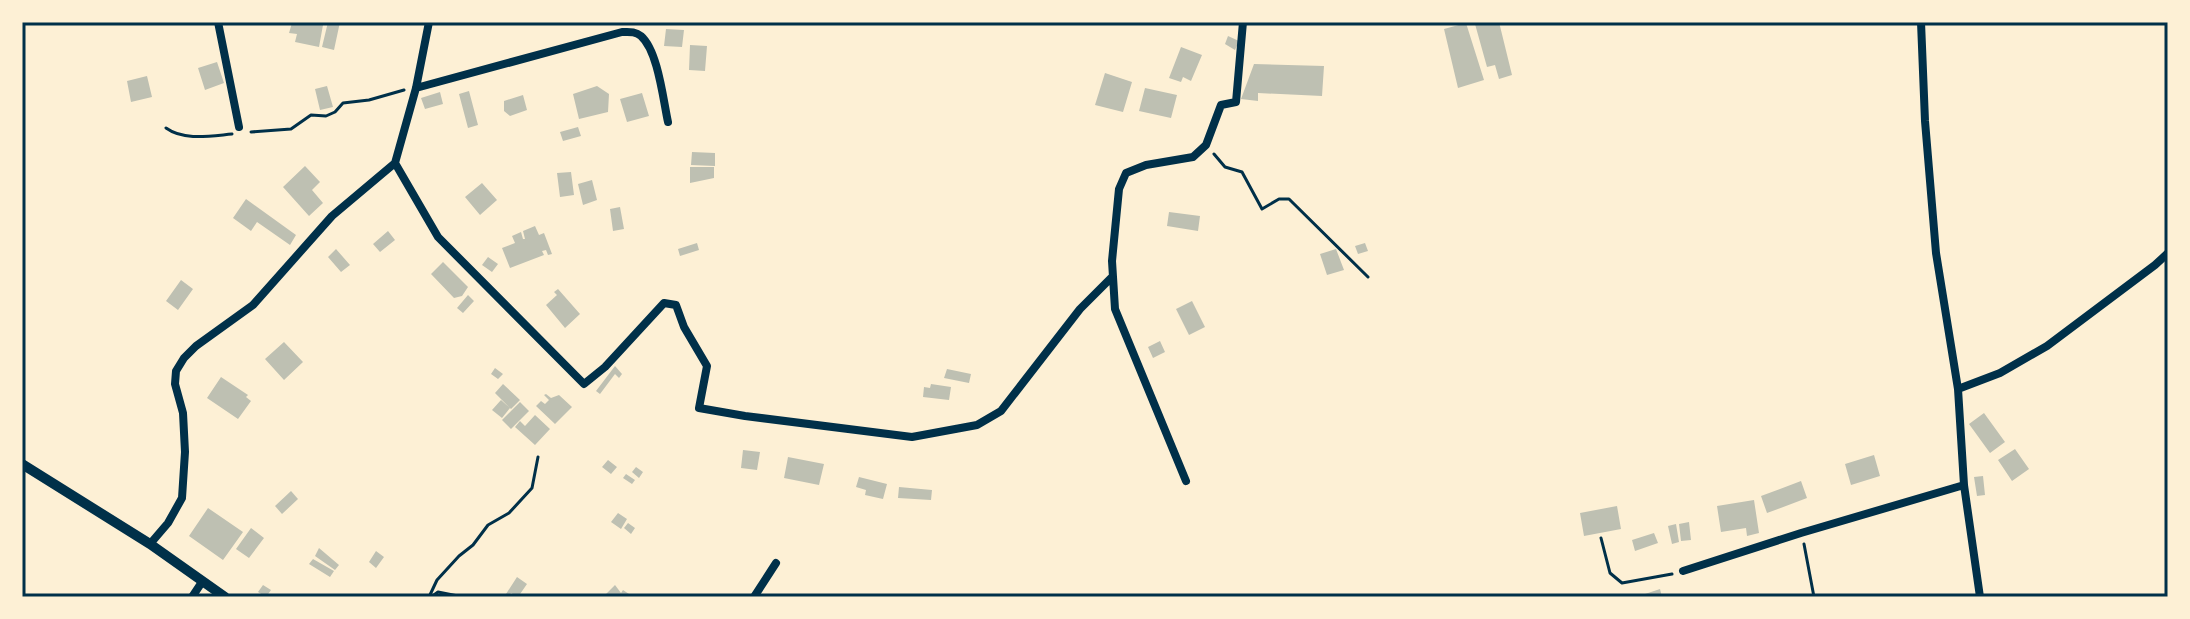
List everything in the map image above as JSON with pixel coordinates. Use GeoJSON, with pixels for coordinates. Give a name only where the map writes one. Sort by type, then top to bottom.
{"type":"FeatureCollection","features":[{"type":"Feature","properties":{"kind":"street"},"geometry":{"type":"LineString","coordinates":[[218,22],[239,127]]}},
{"type":"Feature","properties":{"kind":"street"},"geometry":{"type":"LineString","coordinates":[[150,544],[168,523],[182,498],[185,452],[183,413],[175,384],[176,371],[184,358],[205,339],[253,305],[332,216],[395,163],[416,88],[429,22]]}},
{"type":"Feature","properties":{"kind":"street"},"geometry":{"type":"LineString","coordinates":[[1186,481],[1115,309],[1111,278],[1119,189],[1126,173],[1146,165],[1193,157],[1206,145],[1221,105],[1236,102],[1243,22]]}},
{"type":"Feature","properties":{"kind":"street"},"geometry":{"type":"LineString","coordinates":[[1921,22],[1925,121],[1936,253],[1958,389],[1964,485],[1980,597]]}},
{"type":"Feature","properties":{"kind":"street"},"geometry":{"type":"LineString","coordinates":[[416,88],[622,32],[633,32],[639,34],[652,52],[668,122]]}},
{"type":"Feature","properties":{"kind":"street"},"geometry":{"type":"LineString","coordinates":[[395,163],[438,237],[584,384],[605,367],[664,303],[676,305],[684,327],[707,366],[699,408],[745,416],[912,437],[977,425],[1001,411],[1080,309],[1111,278]]}},
{"type":"Feature","properties":{"kind":"street"},"geometry":{"type":"LineString","coordinates":[[1958,389],[2000,373],[2047,346],[2168,253]]}},
{"type":"Feature","properties":{"kind":"street"},"geometry":{"type":"LineString","coordinates":[[22,464],[150,544],[225,597]]}},
{"type":"Feature","properties":{"kind":"street"},"geometry":{"type":"LineString","coordinates":[[1683,571],[1964,485]]}},
{"type":"Feature","properties":{"kind":"street"},"geometry":{"type":"LineString","coordinates":[[754,597],[776,563]]}},
{"type":"Feature","properties":{"kind":"street"},"geometry":{"type":"LineString","coordinates":[[192,597],[202,582]]}},
{"type":"Feature","properties":{"kind":"path"},"geometry":{"type":"LineString","coordinates":[[166,128],[175,135],[188,137],[291,129],[311,115],[326,116],[335,112],[343,103],[416,88]]}},
{"type":"Feature","properties":{"kind":"path"},"geometry":{"type":"LineString","coordinates":[[1206,145],[1225,167],[1242,172],[1262,209],[1279,199],[1289,199],[1368,277]]}},
{"type":"Feature","properties":{"kind":"path"},"geometry":{"type":"LineString","coordinates":[[430,597],[437,580],[473,545],[488,525],[509,513],[532,488],[538,457]]}},
{"type":"Feature","properties":{"kind":"path"},"geometry":{"type":"LineString","coordinates":[[1801,533],[1814,597]]}},
{"type":"Feature","properties":{"kind":"path"},"geometry":{"type":"LineString","coordinates":[[1601,538],[1610,573],[1622,583],[1683,571]]}},
{"type":"Feature","properties":{"kind":"path"},"geometry":{"type":"LineString","coordinates":[[430,597],[438,592],[463,597]]}},
{"type":"Feature","properties":{"kind":"building"},"geometry":{"type":"Polygon","coordinates":[[[300,22],[323,25],[319,47],[295,42],[297,34],[289,33],[292,23],[299,25],[300,22]]]}},
{"type":"Feature","properties":{"kind":"building"},"geometry":{"type":"Polygon","coordinates":[[[328,22],[340,22],[334,50],[322,47],[328,22]]]}},
{"type":"Feature","properties":{"kind":"building"},"geometry":{"type":"Polygon","coordinates":[[[1499,22],[1512,75],[1499,79],[1495,65],[1487,67],[1475,24],[1499,22]]]}},
{"type":"Feature","properties":{"kind":"building"},"geometry":{"type":"Polygon","coordinates":[[[1466,23],[1484,80],[1458,88],[1444,29],[1466,23]]]}},
{"type":"Feature","properties":{"kind":"building"},"geometry":{"type":"Polygon","coordinates":[[[666,29],[684,30],[682,47],[664,46],[666,29]]]}},
{"type":"Feature","properties":{"kind":"building"},"geometry":{"type":"Polygon","coordinates":[[[1228,36],[1239,41],[1235,50],[1225,44],[1228,36]]]}},
{"type":"Feature","properties":{"kind":"building"},"geometry":{"type":"Polygon","coordinates":[[[690,45],[707,46],[705,71],[689,70],[690,45]]]}},
{"type":"Feature","properties":{"kind":"building"},"geometry":{"type":"Polygon","coordinates":[[[1181,47],[1202,55],[1191,81],[1183,77],[1181,82],[1169,78],[1181,47]]]}},
{"type":"Feature","properties":{"kind":"building"},"geometry":{"type":"Polygon","coordinates":[[[217,62],[224,83],[205,90],[198,68],[217,62]]]}},
{"type":"Feature","properties":{"kind":"building"},"geometry":{"type":"Polygon","coordinates":[[[1254,64],[1324,66],[1322,96],[1258,93],[1258,101],[1241,99],[1254,64]]]}},
{"type":"Feature","properties":{"kind":"building"},"geometry":{"type":"Polygon","coordinates":[[[1105,73],[1132,82],[1123,112],[1095,105],[1105,73]]]}},
{"type":"Feature","properties":{"kind":"building"},"geometry":{"type":"Polygon","coordinates":[[[147,76],[152,97],[131,102],[127,81],[147,76]]]}},
{"type":"Feature","properties":{"kind":"building"},"geometry":{"type":"Polygon","coordinates":[[[327,86],[333,107],[320,110],[315,89],[327,86]]]}},
{"type":"Feature","properties":{"kind":"building"},"geometry":{"type":"Polygon","coordinates":[[[597,86],[609,94],[608,112],[579,119],[573,94],[597,86]]]}},
{"type":"Feature","properties":{"kind":"building"},"geometry":{"type":"Polygon","coordinates":[[[1145,88],[1177,95],[1171,118],[1139,111],[1145,88]]]}},
{"type":"Feature","properties":{"kind":"building"},"geometry":{"type":"Polygon","coordinates":[[[469,91],[478,125],[468,128],[459,94],[469,91]]]}},
{"type":"Feature","properties":{"kind":"building"},"geometry":{"type":"Polygon","coordinates":[[[440,92],[443,104],[425,109],[421,98],[440,92]]]}},
{"type":"Feature","properties":{"kind":"building"},"geometry":{"type":"Polygon","coordinates":[[[642,93],[649,116],[627,122],[620,99],[642,93]]]}},
{"type":"Feature","properties":{"kind":"building"},"geometry":{"type":"Polygon","coordinates":[[[523,95],[527,110],[510,116],[504,111],[504,101],[523,95]]]}},
{"type":"Feature","properties":{"kind":"building"},"geometry":{"type":"Polygon","coordinates":[[[578,127],[581,136],[563,141],[560,132],[578,127]]]}},
{"type":"Feature","properties":{"kind":"building"},"geometry":{"type":"Polygon","coordinates":[[[692,152],[715,153],[715,166],[691,165],[692,152]]]}},
{"type":"Feature","properties":{"kind":"building"},"geometry":{"type":"Polygon","coordinates":[[[305,166],[320,182],[312,190],[323,203],[309,216],[283,187],[305,166]]]}},
{"type":"Feature","properties":{"kind":"building"},"geometry":{"type":"Polygon","coordinates":[[[690,167],[714,167],[714,178],[690,183],[690,167]]]}},
{"type":"Feature","properties":{"kind":"building"},"geometry":{"type":"Polygon","coordinates":[[[571,172],[574,195],[560,197],[557,173],[571,172]]]}},
{"type":"Feature","properties":{"kind":"building"},"geometry":{"type":"Polygon","coordinates":[[[592,180],[597,200],[583,205],[578,184],[592,180]]]}},
{"type":"Feature","properties":{"kind":"building"},"geometry":{"type":"Polygon","coordinates":[[[482,183],[497,200],[480,215],[465,197],[482,183]]]}},
{"type":"Feature","properties":{"kind":"building"},"geometry":{"type":"Polygon","coordinates":[[[246,199],[296,235],[290,245],[257,222],[251,231],[233,218],[246,199]]]}},
{"type":"Feature","properties":{"kind":"building"},"geometry":{"type":"Polygon","coordinates":[[[620,207],[624,229],[613,231],[610,209],[620,207]]]}},
{"type":"Feature","properties":{"kind":"building"},"geometry":{"type":"Polygon","coordinates":[[[1169,212],[1200,216],[1198,231],[1167,226],[1169,212]]]}},
{"type":"Feature","properties":{"kind":"building"},"geometry":{"type":"Polygon","coordinates":[[[535,226],[539,235],[544,233],[552,254],[542,251],[544,255],[510,268],[502,248],[515,243],[512,236],[521,232],[525,239],[523,231],[535,226]]]}},
{"type":"Feature","properties":{"kind":"building"},"geometry":{"type":"Polygon","coordinates":[[[388,231],[395,240],[380,252],[373,244],[388,231]]]}},
{"type":"Feature","properties":{"kind":"building"},"geometry":{"type":"Polygon","coordinates":[[[697,243],[699,250],[680,256],[678,249],[697,243]]]}},
{"type":"Feature","properties":{"kind":"building"},"geometry":{"type":"Polygon","coordinates":[[[1365,243],[1368,251],[1358,254],[1355,246],[1365,243]]]}},
{"type":"Feature","properties":{"kind":"building"},"geometry":{"type":"Polygon","coordinates":[[[336,249],[350,265],[341,272],[328,257],[336,249]]]}},
{"type":"Feature","properties":{"kind":"building"},"geometry":{"type":"Polygon","coordinates":[[[1336,249],[1344,270],[1327,275],[1320,254],[1336,249]]]}},
{"type":"Feature","properties":{"kind":"building"},"geometry":{"type":"Polygon","coordinates":[[[488,257],[498,264],[492,272],[482,265],[488,257]]]}},
{"type":"Feature","properties":{"kind":"building"},"geometry":{"type":"Polygon","coordinates":[[[443,262],[468,287],[462,296],[454,298],[431,274],[443,262]]]}},
{"type":"Feature","properties":{"kind":"building"},"geometry":{"type":"Polygon","coordinates":[[[181,280],[193,289],[178,310],[166,301],[181,280]]]}},
{"type":"Feature","properties":{"kind":"building"},"geometry":{"type":"Polygon","coordinates":[[[558,289],[580,314],[565,328],[546,305],[557,295],[554,292],[558,289]]]}},
{"type":"Feature","properties":{"kind":"building"},"geometry":{"type":"Polygon","coordinates":[[[468,295],[474,301],[463,313],[457,308],[468,295]]]}},
{"type":"Feature","properties":{"kind":"building"},"geometry":{"type":"Polygon","coordinates":[[[1192,301],[1205,327],[1189,335],[1176,309],[1192,301]]]}},
{"type":"Feature","properties":{"kind":"building"},"geometry":{"type":"Polygon","coordinates":[[[1160,341],[1165,352],[1153,358],[1148,347],[1160,341]]]}},
{"type":"Feature","properties":{"kind":"building"},"geometry":{"type":"Polygon","coordinates":[[[284,342],[303,362],[284,380],[265,359],[284,342]]]}},
{"type":"Feature","properties":{"kind":"building"},"geometry":{"type":"Polygon","coordinates":[[[615,366],[622,374],[619,378],[615,374],[600,394],[596,391],[615,366]]]}},
{"type":"Feature","properties":{"kind":"building"},"geometry":{"type":"Polygon","coordinates":[[[495,368],[503,374],[498,379],[491,374],[495,368]]]}},
{"type":"Feature","properties":{"kind":"building"},"geometry":{"type":"Polygon","coordinates":[[[947,369],[971,374],[969,383],[944,378],[947,369]]]}},
{"type":"Feature","properties":{"kind":"building"},"geometry":{"type":"Polygon","coordinates":[[[221,377],[248,395],[246,397],[251,401],[238,419],[207,398],[221,377]]]}},
{"type":"Feature","properties":{"kind":"building"},"geometry":{"type":"Polygon","coordinates":[[[503,384],[520,400],[511,409],[495,393],[503,384]]]}},
{"type":"Feature","properties":{"kind":"building"},"geometry":{"type":"Polygon","coordinates":[[[931,384],[951,387],[949,400],[923,397],[924,387],[930,388],[931,384]]]}},
{"type":"Feature","properties":{"kind":"building"},"geometry":{"type":"Polygon","coordinates":[[[546,394],[551,398],[559,395],[572,407],[555,424],[536,406],[541,401],[545,404],[549,400],[546,394]]]}},
{"type":"Feature","properties":{"kind":"building"},"geometry":{"type":"Polygon","coordinates":[[[501,400],[510,408],[502,418],[492,410],[501,400]]]}},
{"type":"Feature","properties":{"kind":"building"},"geometry":{"type":"Polygon","coordinates":[[[520,402],[529,411],[511,429],[502,420],[520,402]]]}},
{"type":"Feature","properties":{"kind":"building"},"geometry":{"type":"Polygon","coordinates":[[[1984,413],[2005,442],[1990,453],[1969,424],[1984,413]]]}},
{"type":"Feature","properties":{"kind":"building"},"geometry":{"type":"Polygon","coordinates":[[[535,415],[550,429],[535,445],[515,427],[520,421],[525,426],[535,415]]]}},
{"type":"Feature","properties":{"kind":"building"},"geometry":{"type":"Polygon","coordinates":[[[2015,449],[2029,469],[2012,481],[1998,460],[2015,449]]]}},
{"type":"Feature","properties":{"kind":"building"},"geometry":{"type":"Polygon","coordinates":[[[743,450],[760,452],[757,470],[741,468],[743,450]]]}},
{"type":"Feature","properties":{"kind":"building"},"geometry":{"type":"Polygon","coordinates":[[[1874,455],[1880,476],[1851,485],[1845,464],[1874,455]]]}},
{"type":"Feature","properties":{"kind":"building"},"geometry":{"type":"Polygon","coordinates":[[[788,457],[824,464],[819,485],[784,478],[788,457]]]}},
{"type":"Feature","properties":{"kind":"building"},"geometry":{"type":"Polygon","coordinates":[[[608,460],[617,467],[611,474],[602,467],[608,460]]]}},
{"type":"Feature","properties":{"kind":"building"},"geometry":{"type":"Polygon","coordinates":[[[636,467],[643,472],[639,478],[632,472],[636,467]]]}},
{"type":"Feature","properties":{"kind":"building"},"geometry":{"type":"Polygon","coordinates":[[[626,474],[635,480],[632,484],[623,478],[626,474]]]}},
{"type":"Feature","properties":{"kind":"building"},"geometry":{"type":"Polygon","coordinates":[[[1983,476],[1985,495],[1977,496],[1974,477],[1983,476]]]}},
{"type":"Feature","properties":{"kind":"building"},"geometry":{"type":"Polygon","coordinates":[[[859,477],[887,484],[883,499],[865,495],[866,490],[856,487],[859,477]]]}},
{"type":"Feature","properties":{"kind":"building"},"geometry":{"type":"Polygon","coordinates":[[[1801,481],[1807,498],[1767,513],[1761,496],[1801,481]]]}},
{"type":"Feature","properties":{"kind":"building"},"geometry":{"type":"Polygon","coordinates":[[[899,487],[932,490],[931,500],[898,498],[899,487]]]}},
{"type":"Feature","properties":{"kind":"building"},"geometry":{"type":"Polygon","coordinates":[[[291,491],[298,499],[282,514],[275,506],[291,491]]]}},
{"type":"Feature","properties":{"kind":"building"},"geometry":{"type":"Polygon","coordinates":[[[1754,500],[1759,533],[1747,536],[1746,528],[1721,532],[1717,506],[1754,500]]]}},
{"type":"Feature","properties":{"kind":"building"},"geometry":{"type":"Polygon","coordinates":[[[1617,506],[1621,529],[1584,536],[1580,513],[1617,506]]]}},
{"type":"Feature","properties":{"kind":"building"},"geometry":{"type":"Polygon","coordinates":[[[208,508],[243,532],[223,560],[189,536],[208,508]]]}},
{"type":"Feature","properties":{"kind":"building"},"geometry":{"type":"Polygon","coordinates":[[[618,513],[627,519],[621,529],[611,522],[618,513]]]}},
{"type":"Feature","properties":{"kind":"building"},"geometry":{"type":"Polygon","coordinates":[[[1689,522],[1691,540],[1681,541],[1679,524],[1689,522]]]}},
{"type":"Feature","properties":{"kind":"building"},"geometry":{"type":"Polygon","coordinates":[[[628,523],[635,528],[631,534],[624,528],[628,523]]]}},
{"type":"Feature","properties":{"kind":"building"},"geometry":{"type":"Polygon","coordinates":[[[1676,524],[1679,542],[1672,544],[1668,526],[1676,524]]]}},
{"type":"Feature","properties":{"kind":"building"},"geometry":{"type":"Polygon","coordinates":[[[251,528],[264,538],[249,558],[236,549],[251,528]]]}},
{"type":"Feature","properties":{"kind":"building"},"geometry":{"type":"Polygon","coordinates":[[[1654,533],[1658,543],[1635,551],[1632,540],[1654,533]]]}},
{"type":"Feature","properties":{"kind":"building"},"geometry":{"type":"Polygon","coordinates":[[[319,548],[339,565],[335,570],[315,556],[319,548]]]}},
{"type":"Feature","properties":{"kind":"building"},"geometry":{"type":"Polygon","coordinates":[[[376,551],[384,557],[376,568],[369,562],[376,551]]]}},
{"type":"Feature","properties":{"kind":"building"},"geometry":{"type":"Polygon","coordinates":[[[313,559],[334,571],[330,577],[309,564],[313,559]]]}},
{"type":"Feature","properties":{"kind":"building"},"geometry":{"type":"Polygon","coordinates":[[[517,577],[527,584],[518,597],[511,593],[509,596],[506,594],[517,577]]]}},
{"type":"Feature","properties":{"kind":"building"},"geometry":{"type":"Polygon","coordinates":[[[263,585],[271,590],[266,597],[258,592],[263,585]]]}},
{"type":"Feature","properties":{"kind":"building"},"geometry":{"type":"Polygon","coordinates":[[[615,585],[621,593],[623,590],[629,594],[626,597],[603,597],[615,585]]]}},
{"type":"Feature","properties":{"kind":"building"},"geometry":{"type":"Polygon","coordinates":[[[1660,589],[1662,597],[1645,597],[1645,594],[1660,589]]]}}]}
